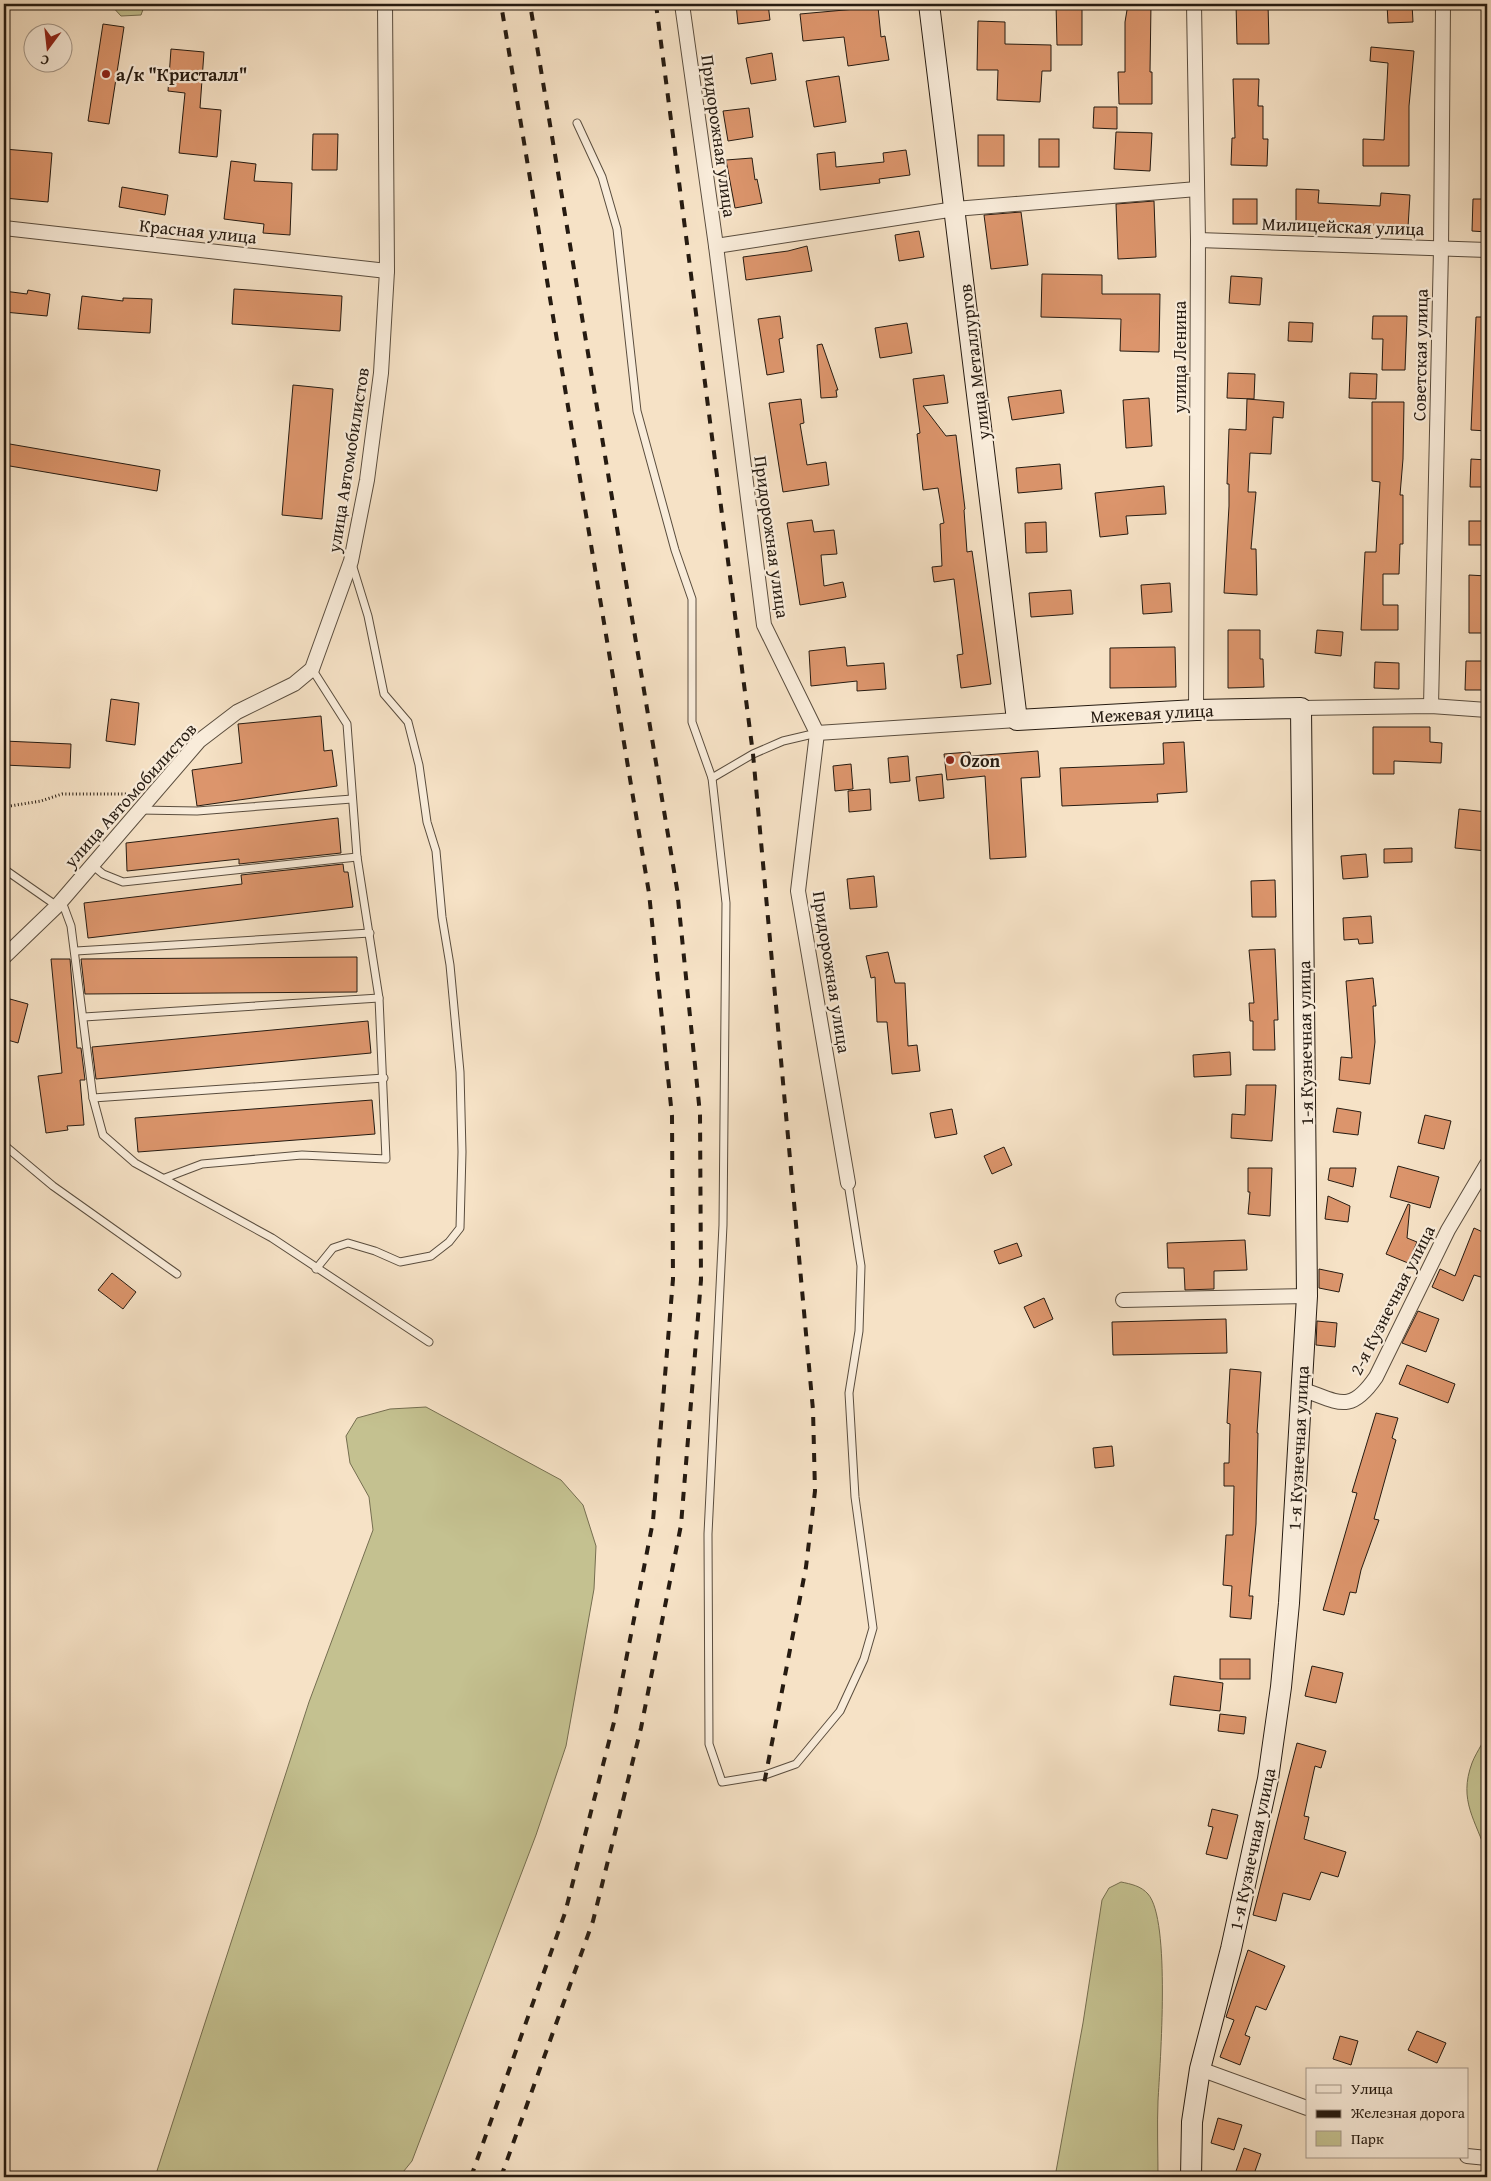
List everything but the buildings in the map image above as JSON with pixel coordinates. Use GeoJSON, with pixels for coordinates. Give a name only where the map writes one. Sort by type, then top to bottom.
{"type":"FeatureCollection","features":[{"type":"Feature","properties":{"kind":"street","name":"улица Автомобилистов"},"geometry":{"type":"LineString","coordinates":[[4,957],[57,906],[199,742],[237,712],[294,684],[312,669],[351,561],[367,480],[382,373],[387,271],[385,4]]}},
{"type":"Feature","properties":{"kind":"street","name":"Придорожная улица"},"geometry":{"type":"LineString","coordinates":[[682,4],[716,246],[764,625],[817,733],[798,891],[848,1183]]}},
{"type":"Feature","properties":{"kind":"street","name":"улица Металлургов"},"geometry":{"type":"LineString","coordinates":[[929,4],[1018,720]]}},
{"type":"Feature","properties":{"kind":"street","name":"улица Ленина"},"geometry":{"type":"LineString","coordinates":[[1194,4],[1198,240],[1196,710]]}},
{"type":"Feature","properties":{"kind":"street","name":"Советская улица"},"geometry":{"type":"LineString","coordinates":[[1431,706],[1441,248],[1443,4]]}},
{"type":"Feature","properties":{"kind":"street"},"geometry":{"type":"LineString","coordinates":[[716,246],[955,209],[1197,189]]}},
{"type":"Feature","properties":{"kind":"street","name":"Красная улица"},"geometry":{"type":"LineString","coordinates":[[4,228],[387,271]]}},
{"type":"Feature","properties":{"kind":"street","name":"Милицейская улица"},"geometry":{"type":"LineString","coordinates":[[1198,240],[1487,250]]}},
{"type":"Feature","properties":{"kind":"street","name":"Межевая улица"},"geometry":{"type":"LineString","coordinates":[[817,733],[1196,710],[1431,706],[1487,710]]}},
{"type":"Feature","properties":{"kind":"street","name":"1-я Кузнечная улица"},"geometry":{"type":"LineString","coordinates":[[1191,2177],[1192,2122],[1200,2069],[1233,1940],[1268,1779],[1281,1687],[1289,1603],[1306,1296],[1301,708]]}},
{"type":"Feature","properties":{"kind":"street","name":"2-я Кузнечная улица"},"geometry":{"type":"LineString","coordinates":[[1301,1389],[1342,1403],[1352,1402],[1363,1395],[1376,1376],[1448,1230],[1487,1164]]}},
{"type":"Feature","properties":{"kind":"street"},"geometry":{"type":"LineString","coordinates":[[1123,1300],[1306,1296]]}},
{"type":"Feature","properties":{"kind":"street"},"geometry":{"type":"LineString","coordinates":[[1200,2069],[1306,2108]]}},
{"type":"Feature","properties":{"kind":"street"},"geometry":{"type":"LineString","coordinates":[[1468,2156],[1487,2158]]}},
{"type":"Feature","properties":{"kind":"lane"},"geometry":{"type":"LineString","coordinates":[[577,123],[602,177],[617,229],[637,411],[675,550],[692,599],[692,722],[712,778],[726,903],[724,1225],[708,1534],[709,1744],[722,1782],[765,1775],[796,1764],[840,1712],[864,1659],[873,1628],[855,1497],[850,1422],[849,1393],[859,1331],[861,1266],[848,1183]]}},
{"type":"Feature","properties":{"kind":"lane"},"geometry":{"type":"LineString","coordinates":[[316,1269],[333,1248],[348,1243],[375,1251],[400,1262],[430,1256],[449,1242],[460,1228],[462,1152],[460,1072],[450,965],[442,917],[436,851],[427,822],[419,765],[408,722],[384,694],[368,616],[351,561]]}},
{"type":"Feature","properties":{"kind":"lane"},"geometry":{"type":"LineString","coordinates":[[165,1178],[202,1164],[212,1163],[302,1156],[386,1160],[384,1078],[379,998],[357,856],[347,724],[312,669]]}},
{"type":"Feature","properties":{"kind":"lane"},"geometry":{"type":"LineString","coordinates":[[712,778],[753,754],[783,741],[817,733]]}},
{"type":"Feature","properties":{"kind":"lane"},"geometry":{"type":"LineString","coordinates":[[140,810],[197,812],[352,800]]}},
{"type":"Feature","properties":{"kind":"lane"},"geometry":{"type":"LineString","coordinates":[[92,865],[103,874],[123,882],[357,856]]}},
{"type":"Feature","properties":{"kind":"lane"},"geometry":{"type":"LineString","coordinates":[[4,869],[57,906],[64,907],[72,926],[93,1098],[103,1135],[135,1163],[272,1238],[316,1269],[429,1342]]}},
{"type":"Feature","properties":{"kind":"lane"},"geometry":{"type":"LineString","coordinates":[[76,951],[370,933]]}},
{"type":"Feature","properties":{"kind":"lane"},"geometry":{"type":"LineString","coordinates":[[84,1017],[379,998]]}},
{"type":"Feature","properties":{"kind":"lane"},"geometry":{"type":"LineString","coordinates":[[93,1098],[384,1078]]}},
{"type":"Feature","properties":{"kind":"lane"},"geometry":{"type":"LineString","coordinates":[[4,1145],[54,1186],[177,1274]]}},
{"type":"Feature","properties":{"kind":"path"},"geometry":{"type":"LineString","coordinates":[[4,807],[41,801],[62,794],[153,794]]}},
{"type":"Feature","properties":{"kind":"green space"},"geometry":{"type":"Polygon","coordinates":[[[110,4],[145,4],[141,15],[121,16],[110,4]]]}},
{"type":"Feature","properties":{"kind":"green space"},"geometry":{"type":"Polygon","coordinates":[[[426,1407],[561,1480],[583,1505],[596,1546],[594,1589],[566,1746],[536,1835],[412,2161],[399,2177],[155,2177],[309,1702],[373,1530],[369,1497],[350,1463],[346,1436],[357,1418],[390,1409],[426,1407]]]}},
{"type":"Feature","properties":{"kind":"green space"},"geometry":{"type":"Polygon","coordinates":[[[1487,1727],[1487,1855],[1470,1810],[1467,1788],[1472,1763],[1483,1741],[1487,1727]]]}},
{"type":"Feature","properties":{"kind":"green space"},"geometry":{"type":"Polygon","coordinates":[[[1121,1882],[1139,1887],[1148,1894],[1155,1909],[1160,1932],[1162,2026],[1158,2110],[1158,2177],[1055,2177],[1083,2023],[1102,1900],[1109,1888],[1121,1882]]]}},
{"type":"Feature","properties":{"kind":"railway"},"geometry":{"type":"LineString","coordinates":[[471,2177],[565,1913],[614,1722],[653,1521],[673,1279],[672,1116],[649,893],[501,4]]}},
{"type":"Feature","properties":{"kind":"railway"},"geometry":{"type":"LineString","coordinates":[[501,2177],[593,1921],[641,1728],[681,1525],[701,1280],[700,1114],[677,889],[530,4]]}},
{"type":"Feature","properties":{"kind":"railway"},"geometry":{"type":"LineString","coordinates":[[656,4],[753,754],[813,1410],[815,1491],[806,1567],[764,1784]]}},
{"type":"Feature","properties":{"kind":"place","name":"а/к \"Кристалл\""},"geometry":{"type":"Point","coordinates":[106,74]}},
{"type":"Feature","properties":{"kind":"place","name":"Ozon"},"geometry":{"type":"Point","coordinates":[950,760]}}]}
